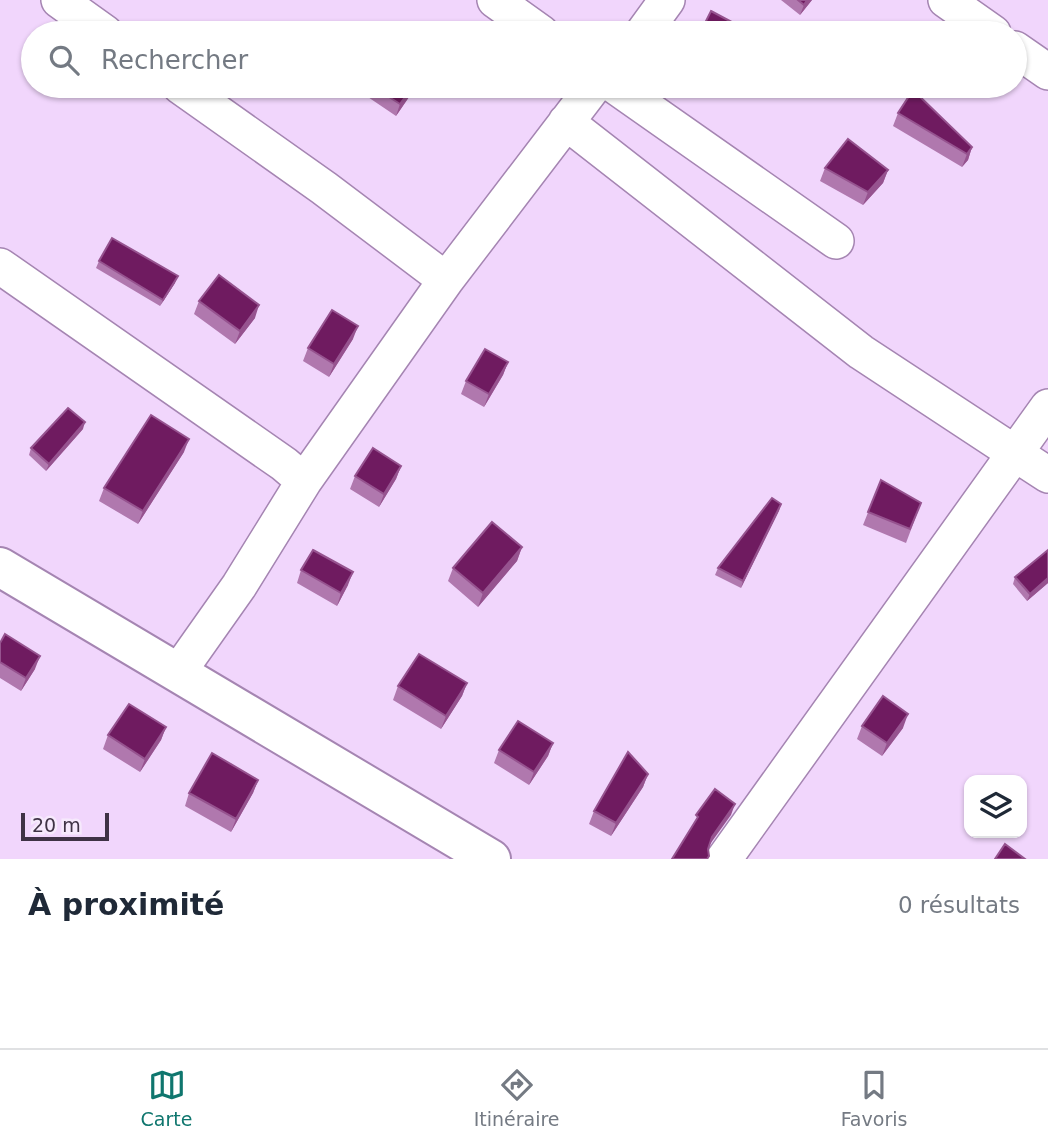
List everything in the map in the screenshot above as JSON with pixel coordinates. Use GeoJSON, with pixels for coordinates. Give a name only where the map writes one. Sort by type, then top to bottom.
{"type":"FeatureCollection","features":[{"type":"Feature","properties":{"kind":"main road"},"geometry":{"type":"LineString","coordinates":[[0,567],[179,671],[491,859]]}},
{"type":"Feature","properties":{"kind":"street"},"geometry":{"type":"LineString","coordinates":[[59,0],[88,21]]}},
{"type":"Feature","properties":{"kind":"street"},"geometry":{"type":"LineString","coordinates":[[495,0],[524,21]]}},
{"type":"Feature","properties":{"kind":"street"},"geometry":{"type":"LineString","coordinates":[[652,21],[667,0]]}},
{"type":"Feature","properties":{"kind":"street"},"geometry":{"type":"LineString","coordinates":[[946,0],[976,21]]}},
{"type":"Feature","properties":{"kind":"street"},"geometry":{"type":"LineString","coordinates":[[1027,57],[1048,72]]}},
{"type":"Feature","properties":{"kind":"street"},"geometry":{"type":"LineString","coordinates":[[197,98],[324,188],[446,281]]}},
{"type":"Feature","properties":{"kind":"street"},"geometry":{"type":"LineString","coordinates":[[179,671],[239,586],[304,481],[446,281],[585,98]]}},
{"type":"Feature","properties":{"kind":"street"},"geometry":{"type":"LineString","coordinates":[[632,98],[836,241]]}},
{"type":"Feature","properties":{"kind":"street"},"geometry":{"type":"LineString","coordinates":[[566,122],[861,352],[1048,475]]}},
{"type":"Feature","properties":{"kind":"street"},"geometry":{"type":"LineString","coordinates":[[0,266],[285,464],[304,481]]}},
{"type":"Feature","properties":{"kind":"street"},"geometry":{"type":"LineString","coordinates":[[724,859],[1016,456],[1048,407]]}},
{"type":"Feature","properties":{"kind":"building"},"geometry":{"type":"Polygon","coordinates":[[[711,11],[730,21],[706,21],[711,11]]]}},
{"type":"Feature","properties":{"kind":"building"},"geometry":{"type":"Polygon","coordinates":[[[391,98],[404,98],[400,104],[391,98]]]}},
{"type":"Feature","properties":{"kind":"building"},"geometry":{"type":"Polygon","coordinates":[[[908,98],[921,98],[972,147],[967,154],[898,113],[908,98]]]}},
{"type":"Feature","properties":{"kind":"building"},"geometry":{"type":"Polygon","coordinates":[[[848,139],[888,170],[868,192],[825,168],[848,139]]]}},
{"type":"Feature","properties":{"kind":"building"},"geometry":{"type":"Polygon","coordinates":[[[112,238],[178,276],[163,300],[99,261],[112,238]]]}},
{"type":"Feature","properties":{"kind":"building"},"geometry":{"type":"Polygon","coordinates":[[[219,275],[259,305],[240,331],[199,301],[219,275]]]}},
{"type":"Feature","properties":{"kind":"building"},"geometry":{"type":"Polygon","coordinates":[[[332,310],[358,326],[334,364],[308,348],[332,310]]]}},
{"type":"Feature","properties":{"kind":"building"},"geometry":{"type":"Polygon","coordinates":[[[485,349],[508,362],[489,394],[466,381],[485,349]]]}},
{"type":"Feature","properties":{"kind":"building"},"geometry":{"type":"Polygon","coordinates":[[[68,408],[85,422],[49,464],[31,448],[68,408]]]}},
{"type":"Feature","properties":{"kind":"building"},"geometry":{"type":"Polygon","coordinates":[[[151,415],[189,439],[143,511],[104,488],[151,415]]]}},
{"type":"Feature","properties":{"kind":"building"},"geometry":{"type":"Polygon","coordinates":[[[373,448],[401,466],[384,494],[355,476],[373,448]]]}},
{"type":"Feature","properties":{"kind":"building"},"geometry":{"type":"Polygon","coordinates":[[[881,480],[921,503],[910,529],[868,512],[881,480]]]}},
{"type":"Feature","properties":{"kind":"building"},"geometry":{"type":"Polygon","coordinates":[[[772,498],[781,504],[743,581],[718,568],[772,498]]]}},
{"type":"Feature","properties":{"kind":"building"},"geometry":{"type":"Polygon","coordinates":[[[492,522],[522,547],[483,593],[453,568],[492,522]]]}},
{"type":"Feature","properties":{"kind":"building"},"geometry":{"type":"Polygon","coordinates":[[[313,550],[353,572],[341,593],[301,570],[313,550]]]}},
{"type":"Feature","properties":{"kind":"building"},"geometry":{"type":"Polygon","coordinates":[[[1048,550],[1048,578],[1030,594],[1015,577],[1048,550]]]}},
{"type":"Feature","properties":{"kind":"building"},"geometry":{"type":"Polygon","coordinates":[[[5,634],[40,656],[26,678],[0,662],[0,643],[5,634]]]}},
{"type":"Feature","properties":{"kind":"building"},"geometry":{"type":"Polygon","coordinates":[[[419,654],[467,683],[446,716],[398,686],[419,654]]]}},
{"type":"Feature","properties":{"kind":"building"},"geometry":{"type":"Polygon","coordinates":[[[883,696],[908,714],[887,743],[862,726],[883,696]]]}},
{"type":"Feature","properties":{"kind":"building"},"geometry":{"type":"Polygon","coordinates":[[[129,704],[166,727],[145,759],[108,735],[129,704]]]}},
{"type":"Feature","properties":{"kind":"building"},"geometry":{"type":"Polygon","coordinates":[[[518,721],[553,743],[534,772],[499,750],[518,721]]]}},
{"type":"Feature","properties":{"kind":"building"},"geometry":{"type":"Polygon","coordinates":[[[628,752],[648,774],[616,823],[594,811],[628,752]]]}},
{"type":"Feature","properties":{"kind":"building"},"geometry":{"type":"Polygon","coordinates":[[[212,753],[258,780],[236,819],[189,793],[212,753]]]}},
{"type":"Feature","properties":{"kind":"building"},"geometry":{"type":"Polygon","coordinates":[[[715,789],[735,804],[712,837],[709,856],[707,859],[672,859],[698,817],[696,815],[715,789]]]}},
{"type":"Feature","properties":{"kind":"building"},"geometry":{"type":"Polygon","coordinates":[[[1005,844],[1025,859],[995,859],[1005,844]]]}}]}
